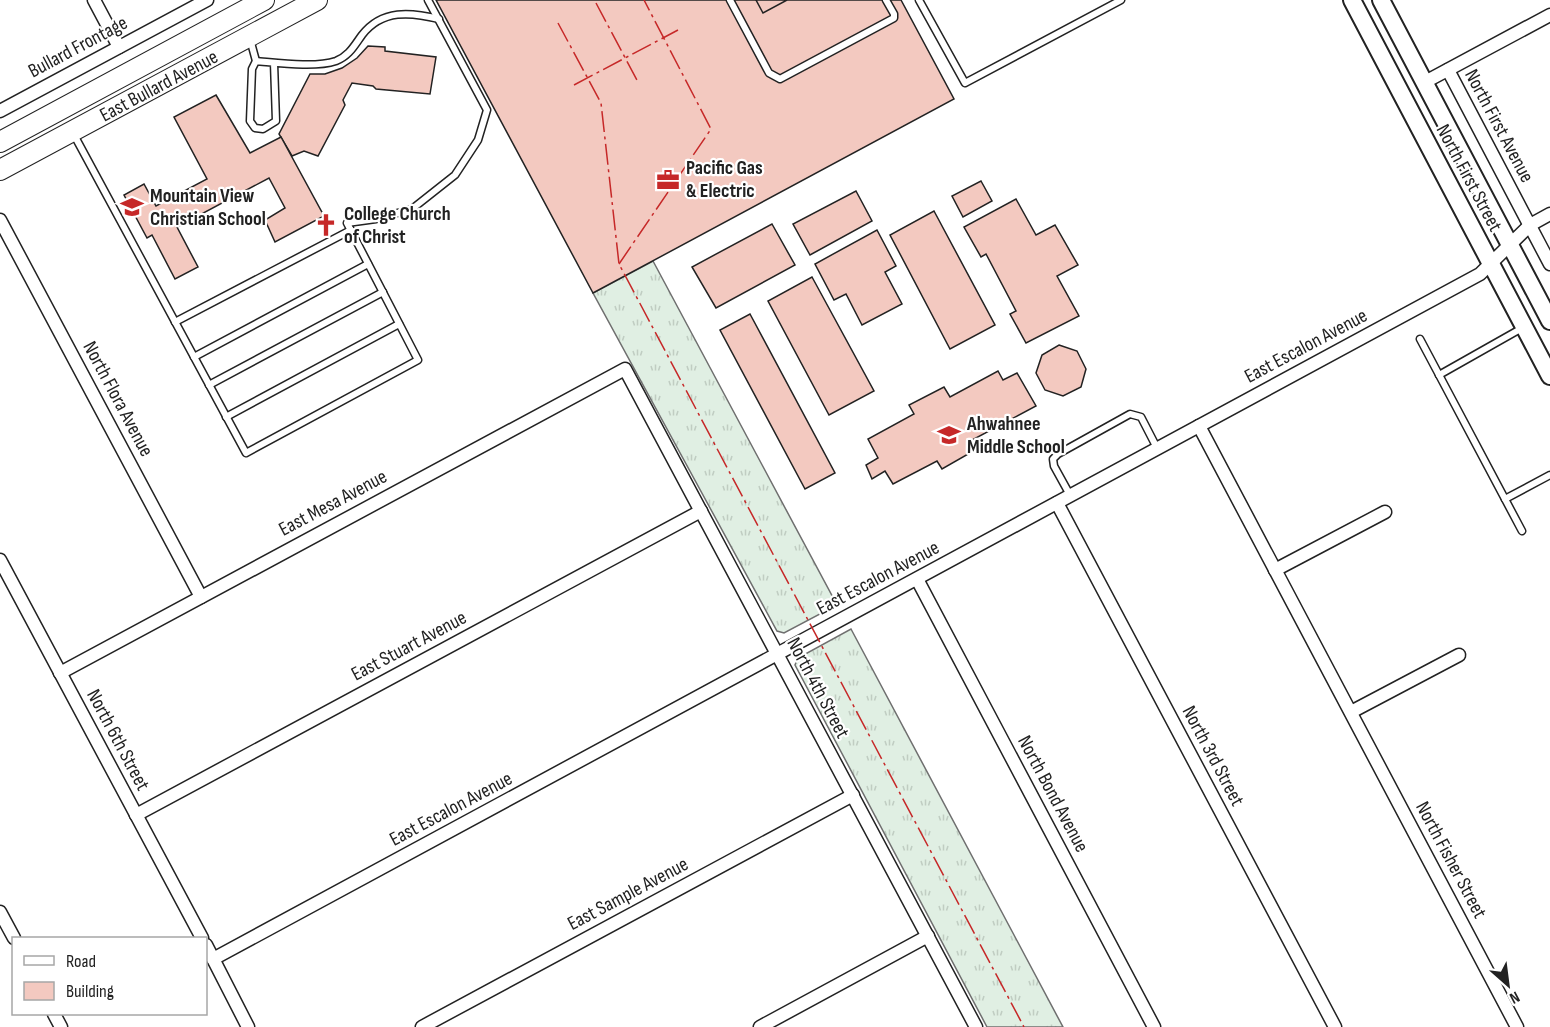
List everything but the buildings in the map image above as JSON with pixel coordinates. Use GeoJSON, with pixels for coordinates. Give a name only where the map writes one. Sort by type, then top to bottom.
{"type":"FeatureCollection","features":[{"type":"Feature","properties":{"kind":"main road","name":"East Bullard Avenue"},"geometry":{"type":"LineString","coordinates":[[0,142],[264,0]]}},
{"type":"Feature","properties":{"kind":"main road"},"geometry":{"type":"LineString","coordinates":[[249,37],[248,30],[255,18],[289,0]]}},
{"type":"Feature","properties":{"kind":"main road","name":"East Bullard Avenue"},"geometry":{"type":"LineString","coordinates":[[2,173],[317,0]]}},
{"type":"Feature","properties":{"kind":"main road","name":"North First Street"},"geometry":{"type":"LineString","coordinates":[[1352,0],[1550,376]]}},
{"type":"Feature","properties":{"kind":"main road","name":"North First Street"},"geometry":{"type":"LineString","coordinates":[[1381,0],[1550,321]]}},
{"type":"Feature","properties":{"kind":"street"},"geometry":{"type":"LineString","coordinates":[[93,0],[119,47]]}},
{"type":"Feature","properties":{"kind":"street","name":"Bullard Frontage"},"geometry":{"type":"LineString","coordinates":[[0,111],[207,0]]}},
{"type":"Feature","properties":{"kind":"street"},"geometry":{"type":"LineString","coordinates":[[1425,82],[1550,15]]}},
{"type":"Feature","properties":{"kind":"street","name":"North First Avenue"},"geometry":{"type":"LineString","coordinates":[[1448,70],[1550,264]]}},
{"type":"Feature","properties":{"kind":"street","name":"East Escalon Avenue"},"geometry":{"type":"LineString","coordinates":[[213,959],[1479,274],[1530,225],[1550,214]]}},
{"type":"Feature","properties":{"kind":"street","name":"North Flora Avenue"},"geometry":{"type":"LineString","coordinates":[[0,220],[201,597]]}},
{"type":"Feature","properties":{"kind":"street","name":"East Mesa Avenue"},"geometry":{"type":"LineString","coordinates":[[60,673],[625,369]]}},
{"type":"Feature","properties":{"kind":"street","name":"North 4th Street"},"geometry":{"type":"LineString","coordinates":[[625,369],[976,1027]]}},
{"type":"Feature","properties":{"kind":"street","name":"North Fisher Street"},"geometry":{"type":"LineString","coordinates":[[1199,426],[1517,1027]]}},
{"type":"Feature","properties":{"kind":"street","name":"North 3rd Street"},"geometry":{"type":"LineString","coordinates":[[1057,503],[1335,1027]]}},
{"type":"Feature","properties":{"kind":"street","name":"East Stuart Avenue"},"geometry":{"type":"LineString","coordinates":[[136,815],[701,511]]}},
{"type":"Feature","properties":{"kind":"street"},"geometry":{"type":"LineString","coordinates":[[1275,570],[1385,512]]}},
{"type":"Feature","properties":{"kind":"street","name":"North 6th Street"},"geometry":{"type":"LineString","coordinates":[[0,560],[201,937]]}},
{"type":"Feature","properties":{"kind":"street","name":"North Bond Avenue"},"geometry":{"type":"LineString","coordinates":[[917,579],[1154,1027]]}},
{"type":"Feature","properties":{"kind":"street"},"geometry":{"type":"LineString","coordinates":[[1351,712],[1459,655]]}},
{"type":"Feature","properties":{"kind":"street","name":"East Sample Avenue"},"geometry":{"type":"LineString","coordinates":[[422,1027],[853,795]]}},
{"type":"Feature","properties":{"kind":"street"},"geometry":{"type":"LineString","coordinates":[[0,912],[13,937]]}},
{"type":"Feature","properties":{"kind":"street"},"geometry":{"type":"LineString","coordinates":[[760,1027],[928,936]]}},
{"type":"Feature","properties":{"kind":"street"},"geometry":{"type":"LineString","coordinates":[[207,947],[248,1027]]}},
{"type":"Feature","properties":{"kind":"lane"},"geometry":{"type":"LineString","coordinates":[[73,132],[246,453],[418,360],[347,223],[376,219],[412,209],[455,175],[478,140],[487,110],[428,0]]}},
{"type":"Feature","properties":{"kind":"lane"},"geometry":{"type":"LineString","coordinates":[[730,0],[769,73],[780,79],[894,18],[886,0]]}},
{"type":"Feature","properties":{"kind":"lane"},"geometry":{"type":"LineString","coordinates":[[919,0],[965,83],[1120,0]]}},
{"type":"Feature","properties":{"kind":"lane"},"geometry":{"type":"LineString","coordinates":[[256,62],[325,64],[350,52],[363,33],[378,21],[391,15],[413,13],[439,19]]}},
{"type":"Feature","properties":{"kind":"lane"},"geometry":{"type":"LineString","coordinates":[[249,37],[256,62],[252,69],[250,121],[255,128],[263,129],[276,121],[274,63]]}},
{"type":"Feature","properties":{"kind":"lane"},"geometry":{"type":"LineString","coordinates":[[175,322],[351,230]]}},
{"type":"Feature","properties":{"kind":"lane"},"geometry":{"type":"LineString","coordinates":[[194,357],[368,264]]}},
{"type":"Feature","properties":{"kind":"lane"},"geometry":{"type":"LineString","coordinates":[[209,385],[383,292]]}},
{"type":"Feature","properties":{"kind":"lane"},"geometry":{"type":"LineString","coordinates":[[226,417],[399,324]]}},
{"type":"Feature","properties":{"kind":"lane"},"geometry":{"type":"LineString","coordinates":[[1439,375],[1524,327]]}},
{"type":"Feature","properties":{"kind":"lane"},"geometry":{"type":"LineString","coordinates":[[1420,339],[1522,531]]}},
{"type":"Feature","properties":{"kind":"lane"},"geometry":{"type":"LineString","coordinates":[[1070,496],[1054,466],[1053,459],[1130,414],[1140,417],[1157,449]]}},
{"type":"Feature","properties":{"kind":"lane"},"geometry":{"type":"LineString","coordinates":[[1504,499],[1550,475]]}},
{"type":"Feature","properties":{"kind":"green space"},"geometry":{"type":"Polygon","coordinates":[[[653,261],[837,605],[784,633],[777,631],[593,293],[653,261]]]}},
{"type":"Feature","properties":{"kind":"green space"},"geometry":{"type":"Polygon","coordinates":[[[851,629],[1063,1027],[987,1027],[795,665],[798,658],[851,629]]]}},
{"type":"Feature","properties":{"kind":"power"},"geometry":{"type":"LineString","coordinates":[[619,264],[711,129],[644,0]]}},
{"type":"Feature","properties":{"kind":"power"},"geometry":{"type":"LineString","coordinates":[[596,3],[638,82]]}},
{"type":"Feature","properties":{"kind":"power"},"geometry":{"type":"LineString","coordinates":[[558,23],[601,103],[619,264],[1024,1027]]}},
{"type":"Feature","properties":{"kind":"power"},"geometry":{"type":"LineString","coordinates":[[574,85],[678,30]]}},
{"type":"Feature","properties":{"kind":"place","name":"Pacific Gas & Electric"},"geometry":{"type":"Point","coordinates":[668,180]}},
{"type":"Feature","properties":{"kind":"place","name":"Mountain View Christian School"},"geometry":{"type":"Point","coordinates":[132,207]}},
{"type":"Feature","properties":{"kind":"place","name":"College Church of Christ"},"geometry":{"type":"Point","coordinates":[326,225]}},
{"type":"Feature","properties":{"kind":"place","name":"Ahwahnee Middle School"},"geometry":{"type":"Point","coordinates":[949,435]}}]}
